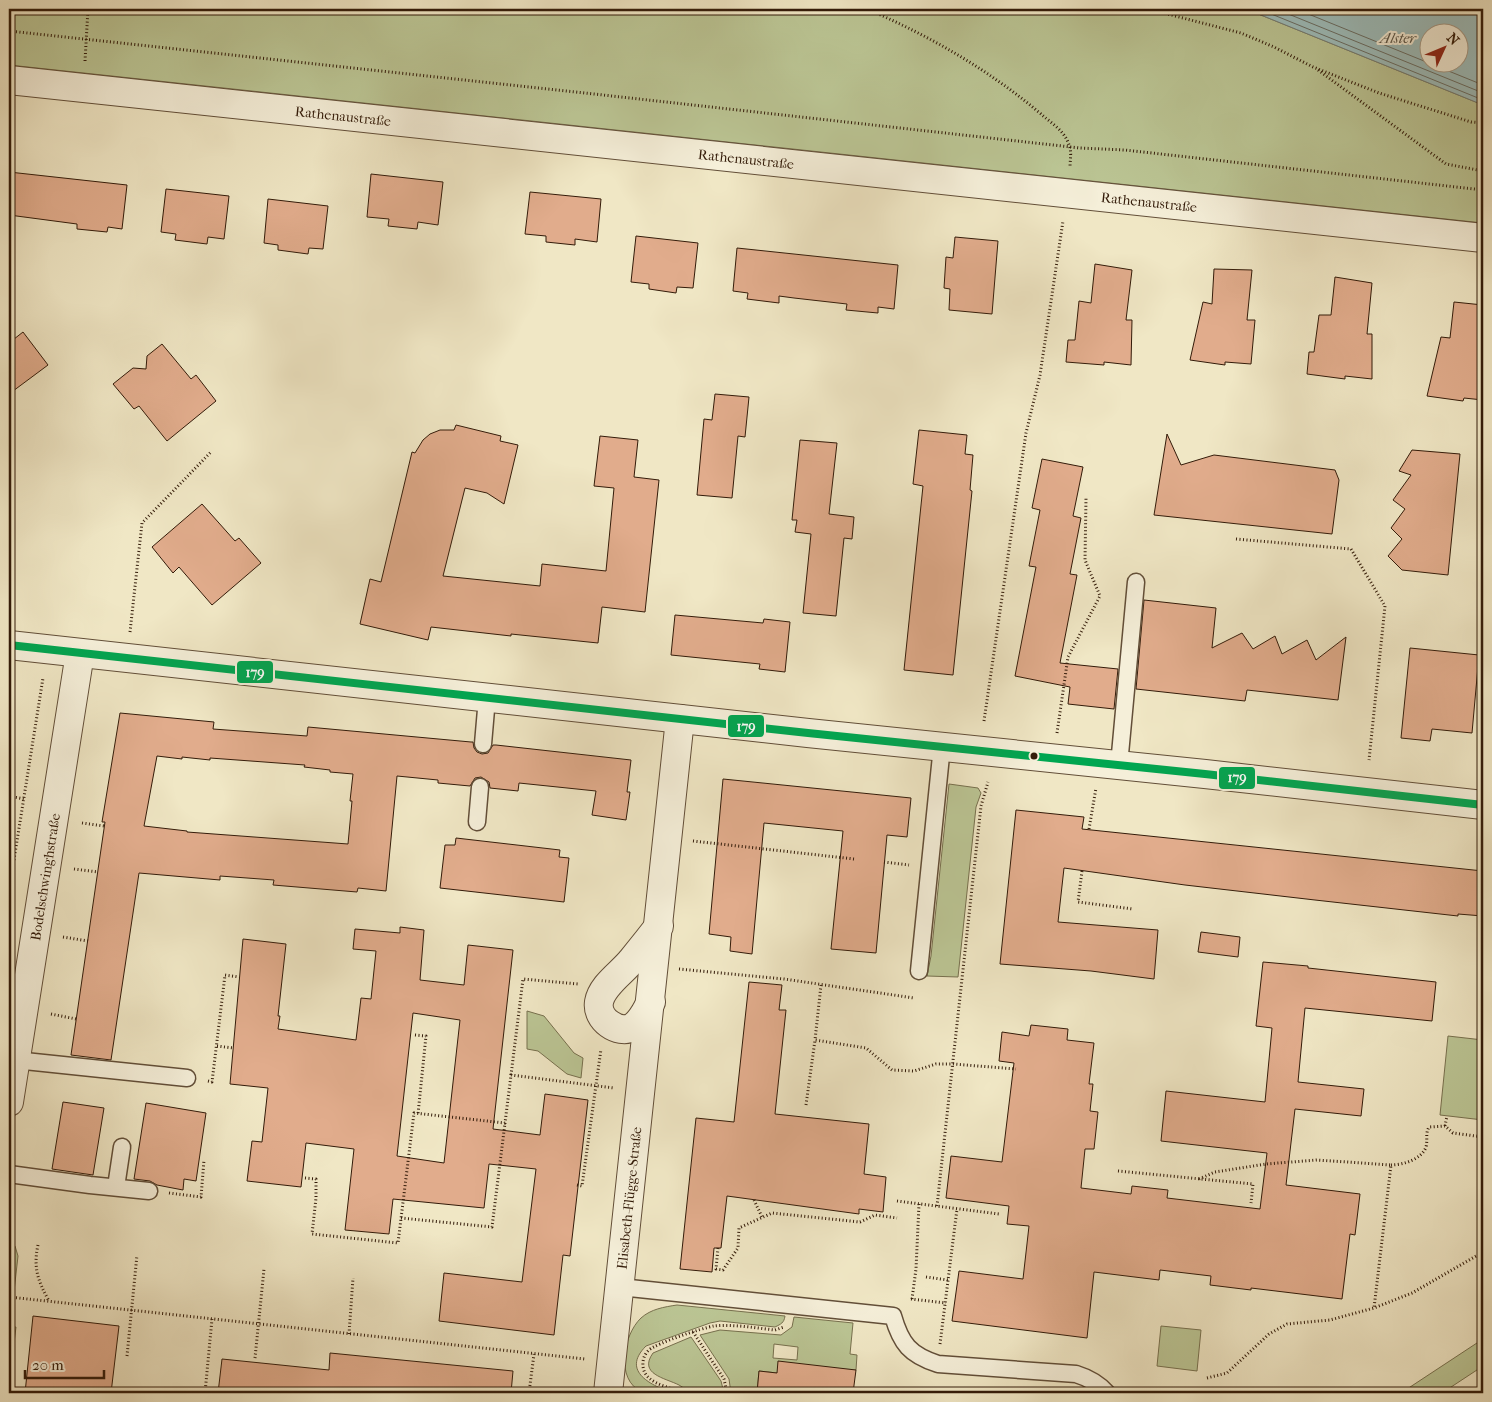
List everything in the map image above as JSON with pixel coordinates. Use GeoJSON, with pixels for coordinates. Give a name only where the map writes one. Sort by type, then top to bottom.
{"type":"FeatureCollection","features":[{"type":"Feature","properties":{"kind":"street","name":"Rathenaustraße"},"geometry":{"type":"LineString","coordinates":[[9,80],[1068,184],[1483,238]]}},
{"type":"Feature","properties":{"kind":"street"},"geometry":{"type":"LineString","coordinates":[[9,645],[1483,805]]}},
{"type":"Feature","properties":{"kind":"street","name":"Bodelschwinghstraße"},"geometry":{"type":"LineString","coordinates":[[9,1102],[80,653]]}},
{"type":"Feature","properties":{"kind":"street","name":"Elisabeth-Flügge-Straße"},"geometry":{"type":"LineString","coordinates":[[608,1393],[680,719]]}},
{"type":"Feature","properties":{"kind":"street"},"geometry":{"type":"LineString","coordinates":[[611,1026],[602,1017],[599,1003],[606,987],[631,962],[658,926]]}},
{"type":"Feature","properties":{"kind":"street","name":"Elisabeth-Flügge-Straße"},"geometry":{"type":"LineString","coordinates":[[611,1026],[623,1029],[632,1027],[642,1018],[651,1002]]}},
{"type":"Feature","properties":{"kind":"lane"},"geometry":{"type":"LineString","coordinates":[[1109,764],[1136,582]]}},
{"type":"Feature","properties":{"kind":"lane"},"geometry":{"type":"LineString","coordinates":[[483,744],[487,698]]}},
{"type":"Feature","properties":{"kind":"lane"},"geometry":{"type":"LineString","coordinates":[[919,971],[942,746]]}},
{"type":"Feature","properties":{"kind":"lane"},"geometry":{"type":"LineString","coordinates":[[477,822],[480,787]]}},
{"type":"Feature","properties":{"kind":"lane"},"geometry":{"type":"LineString","coordinates":[[15,1060],[187,1078]]}},
{"type":"Feature","properties":{"kind":"lane"},"geometry":{"type":"LineString","coordinates":[[116,1187],[122,1147]]}},
{"type":"Feature","properties":{"kind":"lane"},"geometry":{"type":"LineString","coordinates":[[9,1174],[149,1191]]}},
{"type":"Feature","properties":{"kind":"lane"},"geometry":{"type":"LineString","coordinates":[[620,1287],[893,1316],[898,1332],[908,1348],[921,1359],[938,1364],[1076,1374],[1100,1385],[1107,1393]]}},
{"type":"Feature","properties":{"kind":"path"},"geometry":{"type":"LineString","coordinates":[[87,35],[88,9]]}},
{"type":"Feature","properties":{"kind":"path"},"geometry":{"type":"LineString","coordinates":[[868,9],[901,23],[927,37],[992,76],[1053,124],[1064,134],[1070,146],[1068,184],[1040,375],[1026,433],[984,721]]}},
{"type":"Feature","properties":{"kind":"path"},"geometry":{"type":"LineString","coordinates":[[1148,9],[1241,33],[1274,46],[1313,67],[1446,164],[1483,171]]}},
{"type":"Feature","properties":{"kind":"path"},"geometry":{"type":"LineString","coordinates":[[9,31],[1483,190]]}},
{"type":"Feature","properties":{"kind":"path"},"geometry":{"type":"LineString","coordinates":[[1313,67],[1420,107],[1483,124]]}},
{"type":"Feature","properties":{"kind":"path"},"geometry":{"type":"LineString","coordinates":[[128,658],[142,523],[212,452]]}},
{"type":"Feature","properties":{"kind":"path"},"geometry":{"type":"LineString","coordinates":[[1054,759],[1068,657],[1100,596],[1085,560],[1086,498]]}},
{"type":"Feature","properties":{"kind":"path"},"geometry":{"type":"LineString","coordinates":[[1236,539],[1351,549],[1361,565],[1385,606],[1369,760]]}},
{"type":"Feature","properties":{"kind":"path"},"geometry":{"type":"LineString","coordinates":[[9,891],[11,865],[24,799],[43,678]]}},
{"type":"Feature","properties":{"kind":"path"},"geometry":{"type":"LineString","coordinates":[[1089,829],[1109,764]]}},
{"type":"Feature","properties":{"kind":"path"},"geometry":{"type":"LineString","coordinates":[[936,1206],[981,806],[988,782]]}},
{"type":"Feature","properties":{"kind":"path"},"geometry":{"type":"LineString","coordinates":[[9,796],[24,799]]}},
{"type":"Feature","properties":{"kind":"path"},"geometry":{"type":"LineString","coordinates":[[82,823],[104,826]]}},
{"type":"Feature","properties":{"kind":"path"},"geometry":{"type":"LineString","coordinates":[[668,838],[854,859]]}},
{"type":"Feature","properties":{"kind":"path"},"geometry":{"type":"LineString","coordinates":[[74,869],[98,872]]}},
{"type":"Feature","properties":{"kind":"path"},"geometry":{"type":"LineString","coordinates":[[1082,870],[1078,902],[1133,909]]}},
{"type":"Feature","properties":{"kind":"path"},"geometry":{"type":"LineString","coordinates":[[63,936],[88,941]]}},
{"type":"Feature","properties":{"kind":"path"},"geometry":{"type":"LineString","coordinates":[[693,970],[784,978],[914,998]]}},
{"type":"Feature","properties":{"kind":"path"},"geometry":{"type":"LineString","coordinates":[[187,1078],[212,1082],[225,975],[239,977]]}},
{"type":"Feature","properties":{"kind":"path"},"geometry":{"type":"LineString","coordinates":[[401,1218],[492,1227],[523,979],[606,987]]}},
{"type":"Feature","properties":{"kind":"path"},"geometry":{"type":"LineString","coordinates":[[806,1104],[822,984]]}},
{"type":"Feature","properties":{"kind":"path"},"geometry":{"type":"LineString","coordinates":[[51,1014],[76,1019]]}},
{"type":"Feature","properties":{"kind":"path"},"geometry":{"type":"LineString","coordinates":[[577,1185],[582,1186],[601,1047],[611,1026]]}},
{"type":"Feature","properties":{"kind":"path"},"geometry":{"type":"LineString","coordinates":[[414,1035],[426,1036],[418,1114]]}},
{"type":"Feature","properties":{"kind":"path"},"geometry":{"type":"LineString","coordinates":[[815,1040],[866,1048],[892,1070],[914,1070],[936,1064],[1016,1069]]}},
{"type":"Feature","properties":{"kind":"path"},"geometry":{"type":"LineString","coordinates":[[217,1046],[233,1048]]}},
{"type":"Feature","properties":{"kind":"path"},"geometry":{"type":"LineString","coordinates":[[511,1075],[641,1092]]}},
{"type":"Feature","properties":{"kind":"path"},"geometry":{"type":"LineString","coordinates":[[305,1178],[316,1179],[312,1234],[398,1243],[414,1113],[505,1123]]}},
{"type":"Feature","properties":{"kind":"path"},"geometry":{"type":"LineString","coordinates":[[1445,1126],[1447,1116]]}},
{"type":"Feature","properties":{"kind":"path"},"geometry":{"type":"LineString","coordinates":[[1199,1179],[1214,1172],[1266,1164],[1317,1160],[1401,1165],[1420,1156],[1426,1147],[1426,1132],[1429,1127],[1445,1126],[1453,1134],[1483,1137]]}},
{"type":"Feature","properties":{"kind":"path"},"geometry":{"type":"LineString","coordinates":[[149,1191],[201,1197],[204,1160]]}},
{"type":"Feature","properties":{"kind":"path"},"geometry":{"type":"LineString","coordinates":[[1374,1308],[1391,1165]]}},
{"type":"Feature","properties":{"kind":"path"},"geometry":{"type":"LineString","coordinates":[[1118,1171],[1253,1184],[1251,1203]]}},
{"type":"Feature","properties":{"kind":"path"},"geometry":{"type":"LineString","coordinates":[[754,1200],[762,1217]]}},
{"type":"Feature","properties":{"kind":"path"},"geometry":{"type":"LineString","coordinates":[[897,1201],[999,1214]]}},
{"type":"Feature","properties":{"kind":"path"},"geometry":{"type":"LineString","coordinates":[[912,1299],[920,1204]]}},
{"type":"Feature","properties":{"kind":"path"},"geometry":{"type":"LineString","coordinates":[[938,1364],[957,1209]]}},
{"type":"Feature","properties":{"kind":"path"},"geometry":{"type":"LineString","coordinates":[[718,1248],[716,1269],[723,1270],[738,1248],[740,1228],[772,1213],[860,1222],[875,1216],[897,1218]]}},
{"type":"Feature","properties":{"kind":"path"},"geometry":{"type":"LineString","coordinates":[[38,1245],[36,1258],[37,1273],[48,1302]]}},
{"type":"Feature","properties":{"kind":"path"},"geometry":{"type":"LineString","coordinates":[[1207,1378],[1227,1373],[1269,1334],[1287,1324],[1330,1320],[1374,1308],[1412,1292],[1483,1252]]}},
{"type":"Feature","properties":{"kind":"path"},"geometry":{"type":"LineString","coordinates":[[127,1356],[138,1255]]}},
{"type":"Feature","properties":{"kind":"path"},"geometry":{"type":"LineString","coordinates":[[255,1358],[264,1269]]}},
{"type":"Feature","properties":{"kind":"path"},"geometry":{"type":"LineString","coordinates":[[926,1277],[948,1280]]}},
{"type":"Feature","properties":{"kind":"path"},"geometry":{"type":"LineString","coordinates":[[349,1334],[353,1278]]}},
{"type":"Feature","properties":{"kind":"path"},"geometry":{"type":"LineString","coordinates":[[9,1297],[611,1362]]}},
{"type":"Feature","properties":{"kind":"path"},"geometry":{"type":"LineString","coordinates":[[903,1298],[946,1303]]}},
{"type":"Feature","properties":{"kind":"path"},"geometry":{"type":"LineString","coordinates":[[683,1393],[649,1379],[643,1368],[643,1359],[648,1351],[653,1347],[693,1332],[720,1326],[775,1330],[782,1328],[789,1320],[790,1305]]}},
{"type":"Feature","properties":{"kind":"path"},"geometry":{"type":"LineString","coordinates":[[205,1393],[212,1319]]}},
{"type":"Feature","properties":{"kind":"path"},"geometry":{"type":"LineString","coordinates":[[693,1332],[724,1379],[727,1393]]}},
{"type":"Feature","properties":{"kind":"path"},"geometry":{"type":"LineString","coordinates":[[528,1393],[534,1354]]}},
{"type":"Feature","properties":{"kind":"path"},"geometry":{"type":"LineString","coordinates":[[9,1376],[11,1380],[9,1384]]}},
{"type":"Feature","properties":{"kind":"green space"},"geometry":{"type":"Polygon","coordinates":[[[9,9],[1246,9],[1483,105],[1483,223],[9,65],[9,9]]]}},
{"type":"Feature","properties":{"kind":"green space"},"geometry":{"type":"Polygon","coordinates":[[[949,784],[978,788],[981,793],[976,807],[958,977],[927,976],[931,956],[949,784]]]}},
{"type":"Feature","properties":{"kind":"green space"},"geometry":{"type":"Polygon","coordinates":[[[527,1011],[544,1016],[574,1053],[583,1058],[581,1078],[567,1074],[538,1051],[527,1049],[527,1011]]]}},
{"type":"Feature","properties":{"kind":"green space"},"geometry":{"type":"Polygon","coordinates":[[[1448,1036],[1483,1040],[1483,1120],[1440,1115],[1448,1036]]]}},
{"type":"Feature","properties":{"kind":"green space"},"geometry":{"type":"Polygon","coordinates":[[[9,1239],[15,1246],[18,1256],[10,1327],[16,1327],[9,1383],[9,1239]]]}},
{"type":"Feature","properties":{"kind":"green space"},"geometry":{"type":"Polygon","coordinates":[[[677,1305],[785,1316],[782,1323],[775,1327],[720,1321],[710,1323],[646,1346],[636,1363],[642,1377],[673,1393],[653,1394],[642,1392],[633,1386],[625,1368],[626,1346],[630,1335],[641,1318],[649,1312],[677,1305]]]}},
{"type":"Feature","properties":{"kind":"green space"},"geometry":{"type":"Polygon","coordinates":[[[794,1317],[853,1323],[850,1354],[857,1355],[856,1370],[795,1375],[759,1371],[757,1393],[731,1393],[729,1379],[700,1335],[720,1330],[781,1335],[792,1327],[794,1317]],[[774,1344],[773,1358],[797,1360],[798,1347],[774,1344]]]}},
{"type":"Feature","properties":{"kind":"green space"},"geometry":{"type":"Polygon","coordinates":[[[1161,1326],[1201,1330],[1197,1371],[1157,1366],[1161,1326]]]}},
{"type":"Feature","properties":{"kind":"green space"},"geometry":{"type":"Polygon","coordinates":[[[691,1337],[721,1381],[724,1393],[692,1393],[651,1371],[649,1360],[653,1353],[691,1337]]]}},
{"type":"Feature","properties":{"kind":"green space"},"geometry":{"type":"Polygon","coordinates":[[[1483,1339],[1483,1366],[1442,1393],[1401,1393],[1483,1339]]]}},
{"type":"Feature","properties":{"kind":"water","name":"Alster"},"geometry":{"type":"Polygon","coordinates":[[[1246,9],[1483,9],[1483,105],[1246,9]]]}},
{"type":"Feature","properties":{"kind":"building"},"geometry":{"type":"Polygon","coordinates":[[[9,172],[127,185],[122,229],[108,227],[107,232],[77,229],[77,224],[9,215],[9,172]]]}},
{"type":"Feature","properties":{"kind":"building"},"geometry":{"type":"Polygon","coordinates":[[[371,174],[443,182],[438,225],[418,222],[417,229],[388,226],[389,219],[367,217],[371,174]]]}},
{"type":"Feature","properties":{"kind":"building"},"geometry":{"type":"Polygon","coordinates":[[[166,189],[229,196],[224,239],[208,237],[207,244],[175,240],[176,234],[161,232],[166,189]]]}},
{"type":"Feature","properties":{"kind":"building"},"geometry":{"type":"Polygon","coordinates":[[[530,192],[601,199],[597,242],[575,239],[575,245],[546,242],[546,236],[525,234],[530,192]]]}},
{"type":"Feature","properties":{"kind":"building"},"geometry":{"type":"Polygon","coordinates":[[[268,199],[328,206],[323,249],[309,248],[308,254],[278,250],[278,245],[264,243],[268,199]]]}},
{"type":"Feature","properties":{"kind":"building"},"geometry":{"type":"Polygon","coordinates":[[[636,236],[698,243],[693,288],[677,287],[676,293],[649,289],[649,284],[631,282],[636,236]]]}},
{"type":"Feature","properties":{"kind":"building"},"geometry":{"type":"Polygon","coordinates":[[[955,237],[998,241],[992,314],[949,310],[950,289],[944,288],[946,257],[953,258],[955,237]]]}},
{"type":"Feature","properties":{"kind":"building"},"geometry":{"type":"Polygon","coordinates":[[[737,248],[898,265],[894,309],[878,307],[878,313],[846,310],[847,304],[779,296],[779,303],[747,299],[748,293],[733,291],[737,248]]]}},
{"type":"Feature","properties":{"kind":"building"},"geometry":{"type":"Polygon","coordinates":[[[1095,264],[1132,270],[1126,320],[1132,320],[1131,365],[1104,362],[1104,365],[1066,362],[1068,340],[1075,340],[1079,301],[1091,303],[1095,264]]]}},
{"type":"Feature","properties":{"kind":"building"},"geometry":{"type":"Polygon","coordinates":[[[1214,269],[1252,270],[1247,320],[1255,320],[1251,364],[1225,362],[1225,365],[1190,360],[1203,302],[1212,304],[1214,269]]]}},
{"type":"Feature","properties":{"kind":"building"},"geometry":{"type":"Polygon","coordinates":[[[1335,277],[1372,283],[1367,334],[1372,334],[1372,379],[1345,376],[1345,379],[1307,374],[1309,352],[1314,352],[1319,315],[1331,315],[1335,277]]]}},
{"type":"Feature","properties":{"kind":"building"},"geometry":{"type":"Polygon","coordinates":[[[1454,302],[1483,305],[1483,400],[1464,398],[1463,401],[1427,396],[1441,337],[1450,338],[1454,302]]]}},
{"type":"Feature","properties":{"kind":"building"},"geometry":{"type":"Polygon","coordinates":[[[23,332],[48,365],[9,394],[9,343],[23,332]]]}},
{"type":"Feature","properties":{"kind":"building"},"geometry":{"type":"Polygon","coordinates":[[[162,344],[191,379],[196,375],[216,401],[167,441],[139,406],[134,409],[113,384],[133,368],[146,369],[147,356],[162,344]]]}},
{"type":"Feature","properties":{"kind":"building"},"geometry":{"type":"Polygon","coordinates":[[[715,394],[749,397],[745,437],[738,436],[732,498],[697,495],[704,419],[712,420],[715,394]]]}},
{"type":"Feature","properties":{"kind":"building"},"geometry":{"type":"Polygon","coordinates":[[[456,425],[501,436],[500,441],[518,445],[504,504],[487,493],[465,488],[443,576],[540,586],[542,564],[606,571],[614,488],[594,486],[600,436],[638,440],[634,477],[659,480],[645,612],[602,607],[598,643],[431,627],[428,640],[360,624],[370,579],[381,582],[412,452],[415,453],[423,440],[430,434],[440,430],[454,430],[456,425]]]}},
{"type":"Feature","properties":{"kind":"building"},"geometry":{"type":"Polygon","coordinates":[[[919,430],[967,435],[965,454],[973,455],[970,490],[972,491],[953,675],[904,670],[923,486],[913,484],[919,430]]]}},
{"type":"Feature","properties":{"kind":"building"},"geometry":{"type":"Polygon","coordinates":[[[1167,434],[1181,465],[1214,455],[1335,470],[1339,480],[1332,534],[1154,515],[1167,434]]]}},
{"type":"Feature","properties":{"kind":"building"},"geometry":{"type":"Polygon","coordinates":[[[800,440],[837,443],[829,514],[854,517],[852,539],[844,538],[836,616],[803,613],[811,534],[795,532],[797,520],[792,520],[800,440]]]}},
{"type":"Feature","properties":{"kind":"building"},"geometry":{"type":"Polygon","coordinates":[[[1412,450],[1460,454],[1448,575],[1402,570],[1388,556],[1402,539],[1391,528],[1405,509],[1393,500],[1411,475],[1399,471],[1412,450]]]}},
{"type":"Feature","properties":{"kind":"building"},"geometry":{"type":"Polygon","coordinates":[[[1042,459],[1083,467],[1073,516],[1081,518],[1070,574],[1077,575],[1060,663],[1118,669],[1114,709],[1068,704],[1070,687],[1015,676],[1036,567],[1029,566],[1040,510],[1032,508],[1042,459]]]}},
{"type":"Feature","properties":{"kind":"building"},"geometry":{"type":"Polygon","coordinates":[[[202,504],[235,541],[239,538],[261,563],[212,605],[179,567],[173,573],[152,547],[202,504]]]}},
{"type":"Feature","properties":{"kind":"building"},"geometry":{"type":"Polygon","coordinates":[[[1144,600],[1216,608],[1212,648],[1242,633],[1253,649],[1275,636],[1282,654],[1307,640],[1316,660],[1346,637],[1338,700],[1247,690],[1245,701],[1136,689],[1144,600]]]}},
{"type":"Feature","properties":{"kind":"building"},"geometry":{"type":"Polygon","coordinates":[[[675,615],[763,623],[764,619],[790,622],[785,672],[759,669],[760,664],[671,655],[675,615]]]}},
{"type":"Feature","properties":{"kind":"building"},"geometry":{"type":"Polygon","coordinates":[[[1410,648],[1479,655],[1472,733],[1432,729],[1430,741],[1401,738],[1410,648]]]}},
{"type":"Feature","properties":{"kind":"building"},"geometry":{"type":"Polygon","coordinates":[[[120,713],[214,722],[213,729],[307,736],[308,727],[473,742],[477,752],[482,754],[488,753],[493,745],[496,745],[631,760],[627,792],[630,792],[626,820],[592,815],[596,791],[519,783],[518,791],[490,788],[489,782],[481,777],[475,778],[470,786],[438,783],[438,780],[397,776],[386,891],[358,888],[357,892],[273,885],[274,880],[220,876],[220,880],[139,873],[111,1060],[71,1055],[105,822],[102,822],[120,713]],[[157,756],[144,826],[187,832],[348,844],[353,774],[330,772],[330,770],[304,767],[305,765],[210,758],[210,760],[182,757],[182,759],[157,756]]]}},
{"type":"Feature","properties":{"kind":"building"},"geometry":{"type":"Polygon","coordinates":[[[723,779],[911,798],[907,837],[887,835],[876,953],[831,949],[843,831],[764,823],[752,954],[730,951],[731,937],[709,934],[723,779]]]}},
{"type":"Feature","properties":{"kind":"building"},"geometry":{"type":"Polygon","coordinates":[[[1016,810],[1084,817],[1082,829],[1483,871],[1483,916],[1458,914],[1458,916],[1315,900],[1185,885],[1064,868],[1058,922],[1158,930],[1154,979],[1091,971],[1000,964],[1016,810]]]}},
{"type":"Feature","properties":{"kind":"building"},"geometry":{"type":"Polygon","coordinates":[[[456,838],[560,850],[559,857],[569,858],[564,902],[440,888],[445,845],[455,845],[456,838]]]}},
{"type":"Feature","properties":{"kind":"building"},"geometry":{"type":"Polygon","coordinates":[[[400,927],[424,930],[420,980],[464,985],[468,945],[513,950],[493,1129],[540,1135],[545,1094],[588,1100],[570,1256],[563,1255],[554,1335],[439,1321],[444,1273],[522,1282],[536,1169],[489,1164],[484,1208],[393,1199],[389,1234],[345,1230],[354,1149],[306,1143],[301,1187],[247,1181],[252,1141],[262,1142],[268,1088],[230,1084],[243,939],[286,944],[278,1029],[356,1040],[361,998],[371,999],[376,951],[353,949],[355,929],[400,933],[400,927]],[[413,1013],[397,1156],[444,1163],[460,1020],[413,1013]]]}},
{"type":"Feature","properties":{"kind":"building"},"geometry":{"type":"Polygon","coordinates":[[[1201,932],[1240,937],[1238,957],[1198,952],[1201,932]]]}},
{"type":"Feature","properties":{"kind":"building"},"geometry":{"type":"Polygon","coordinates":[[[1263,962],[1436,982],[1432,1021],[1305,1008],[1298,1082],[1364,1089],[1361,1116],[1295,1109],[1286,1185],[1360,1194],[1355,1235],[1350,1234],[1342,1299],[1210,1285],[1211,1276],[1160,1270],[1159,1280],[1094,1272],[1087,1338],[952,1321],[959,1271],[1023,1279],[1029,1226],[1007,1224],[1009,1206],[946,1198],[951,1156],[1002,1162],[1014,1063],[999,1061],[1002,1032],[1029,1036],[1031,1025],[1068,1029],[1067,1040],[1094,1043],[1089,1084],[1093,1084],[1090,1111],[1098,1112],[1094,1149],[1085,1149],[1081,1188],[1131,1194],[1132,1186],[1168,1190],[1167,1198],[1260,1209],[1267,1153],[1161,1141],[1166,1091],[1265,1102],[1272,1028],[1256,1026],[1263,962]]]}},
{"type":"Feature","properties":{"kind":"building"},"geometry":{"type":"Polygon","coordinates":[[[749,982],[782,985],[779,1010],[786,1010],[775,1114],[869,1124],[864,1174],[886,1177],[883,1212],[859,1209],[859,1214],[727,1196],[721,1248],[714,1248],[712,1272],[680,1269],[696,1118],[734,1122],[749,982]]]}},
{"type":"Feature","properties":{"kind":"building"},"geometry":{"type":"Polygon","coordinates":[[[63,1102],[104,1108],[93,1175],[52,1169],[63,1102]]]}},
{"type":"Feature","properties":{"kind":"building"},"geometry":{"type":"Polygon","coordinates":[[[146,1103],[206,1113],[196,1181],[184,1179],[183,1190],[157,1185],[150,1181],[134,1179],[146,1103]]]}},
{"type":"Feature","properties":{"kind":"building"},"geometry":{"type":"Polygon","coordinates":[[[33,1316],[119,1326],[111,1393],[25,1393],[33,1316]]]}},
{"type":"Feature","properties":{"kind":"building"},"geometry":{"type":"Polygon","coordinates":[[[330,1353],[513,1371],[511,1393],[218,1393],[222,1359],[329,1370],[330,1353]]]}},
{"type":"Feature","properties":{"kind":"building"},"geometry":{"type":"Polygon","coordinates":[[[778,1361],[856,1370],[853,1393],[757,1393],[759,1371],[777,1373],[778,1361]]]}},
{"type":"Feature","properties":{"kind":"transit line","name":"179"},"geometry":{"type":"LineString","coordinates":[[9,645],[1483,805]]}}]}
